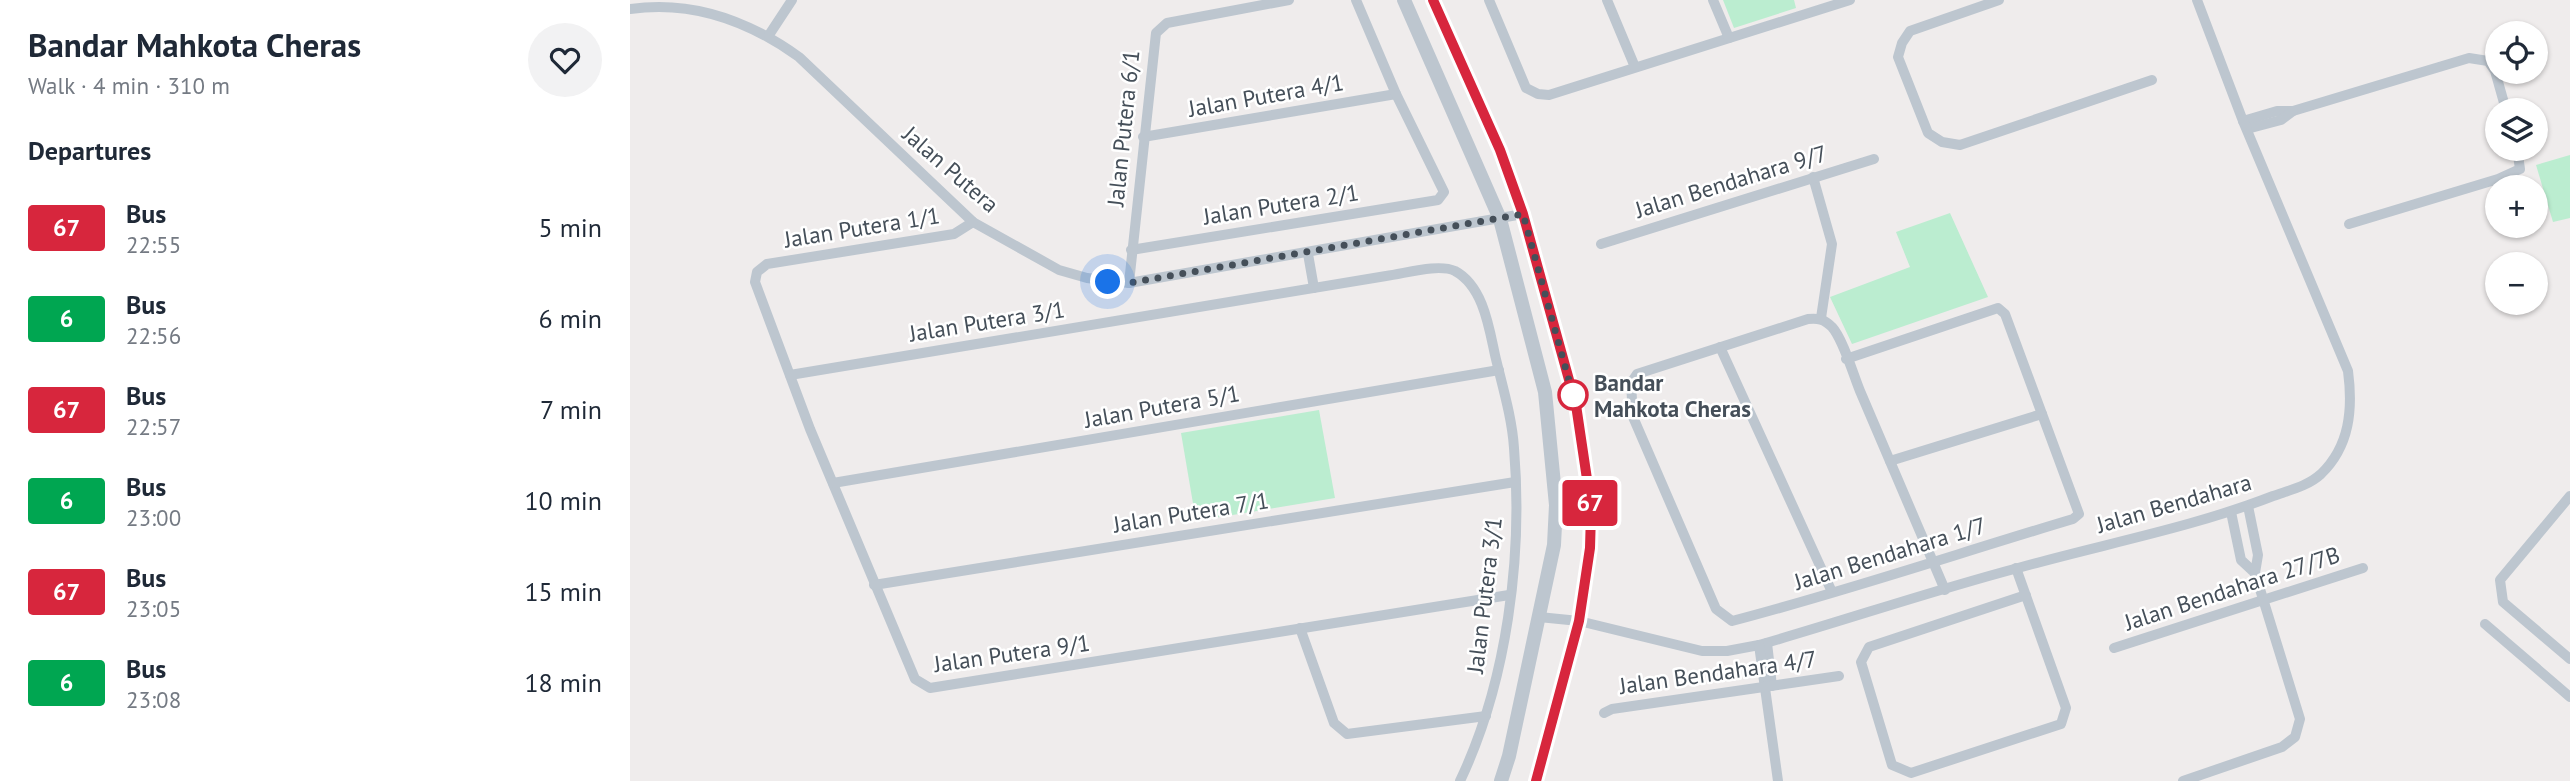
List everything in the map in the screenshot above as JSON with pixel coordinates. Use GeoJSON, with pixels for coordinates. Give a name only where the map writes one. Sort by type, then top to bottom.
{"type":"FeatureCollection","features":[{"type":"Feature","properties":{"kind":"street"},"geometry":{"type":"LineString","coordinates":[[769,35],[792,0]]}},
{"type":"Feature","properties":{"kind":"street","name":"Jalan Putera 6/1"},"geometry":{"type":"LineString","coordinates":[[1129,283],[1153,42],[1161,27],[1167,23],[1289,0]]}},
{"type":"Feature","properties":{"kind":"street"},"geometry":{"type":"LineString","coordinates":[[1356,0],[1396,94]]}},
{"type":"Feature","properties":{"kind":"street"},"geometry":{"type":"LineString","coordinates":[[1404,0],[1500,219],[1545,392],[1556,505],[1554,545],[1509,756],[1501,781]]}},
{"type":"Feature","properties":{"kind":"street"},"geometry":{"type":"LineString","coordinates":[[1433,0],[1500,150],[1523,214],[1576,405],[1587,479],[1591,513],[1590,548],[1579,621],[1536,781]]}},
{"type":"Feature","properties":{"kind":"street"},"geometry":{"type":"LineString","coordinates":[[1489,0],[1526,88],[1538,94],[1549,95],[1850,0]]}},
{"type":"Feature","properties":{"kind":"street"},"geometry":{"type":"LineString","coordinates":[[1607,0],[1635,67]]}},
{"type":"Feature","properties":{"kind":"street"},"geometry":{"type":"LineString","coordinates":[[1713,0],[1729,38]]}},
{"type":"Feature","properties":{"kind":"street"},"geometry":{"type":"LineString","coordinates":[[1807,0],[1811,13]]}},
{"type":"Feature","properties":{"kind":"street"},"geometry":{"type":"LineString","coordinates":[[1999,0],[1910,31],[1902,43],[1898,57],[1928,133],[1942,142],[1960,145],[2152,80]]}},
{"type":"Feature","properties":{"kind":"street","name":"Jalan Bendahara"},"geometry":{"type":"LineString","coordinates":[[1539,617],[1579,621],[1702,651],[1727,651],[1763,644],[2016,568],[2231,512],[2299,487],[2319,476],[2340,452],[2346,433],[2351,392],[2348,371],[2245,125],[2197,0]]}},
{"type":"Feature","properties":{"kind":"street","name":"Jalan Putera"},"geometry":{"type":"LineString","coordinates":[[630,9],[664,2],[691,5],[769,35],[799,57],[973,222],[1059,270],[1087,278],[1129,283],[1308,254],[1523,214]]}},
{"type":"Feature","properties":{"kind":"street"},"geometry":{"type":"LineString","coordinates":[[2245,125],[2281,120],[2293,111],[2469,58],[2488,61],[2495,71],[2503,98]]}},
{"type":"Feature","properties":{"kind":"street","name":"Jalan Putera 4/1"},"geometry":{"type":"LineString","coordinates":[[1143,137],[1396,94]]}},
{"type":"Feature","properties":{"kind":"street","name":"Jalan Putera 2/1"},"geometry":{"type":"LineString","coordinates":[[1132,250],[1438,200],[1444,192],[1396,94]]}},
{"type":"Feature","properties":{"kind":"street","name":"Jalan Bendahara 9/7"},"geometry":{"type":"LineString","coordinates":[[1601,244],[1874,159]]}},
{"type":"Feature","properties":{"kind":"street"},"geometry":{"type":"LineString","coordinates":[[2349,224],[2498,180],[2520,169],[2519,161]]}},
{"type":"Feature","properties":{"kind":"street"},"geometry":{"type":"LineString","coordinates":[[1812,177],[1832,244],[1821,318]]}},
{"type":"Feature","properties":{"kind":"street","name":"Jalan Putera 1/1"},"geometry":{"type":"LineString","coordinates":[[757,272],[767,264],[954,233],[973,222]]}},
{"type":"Feature","properties":{"kind":"street"},"geometry":{"type":"LineString","coordinates":[[1308,254],[1314,288]]}},
{"type":"Feature","properties":{"kind":"street","name":"Jalan Putera 3/1"},"geometry":{"type":"LineString","coordinates":[[790,374],[1314,288],[1451,269],[1462,276],[1472,288],[1486,314],[1514,447],[1516,482],[1517,539],[1501,657],[1486,716],[1460,781]]}},
{"type":"Feature","properties":{"kind":"street","name":"Jalan Putera 9/1"},"geometry":{"type":"LineString","coordinates":[[757,272],[755,282],[874,585],[915,679],[930,688],[1509,595]]}},
{"type":"Feature","properties":{"kind":"street"},"geometry":{"type":"LineString","coordinates":[[1846,359],[1991,307],[1998,308],[2005,314],[2042,414],[1890,461]]}},
{"type":"Feature","properties":{"kind":"street"},"geometry":{"type":"LineString","coordinates":[[1832,592],[1720,347],[1808,318],[1821,318],[1833,328],[1945,590]]}},
{"type":"Feature","properties":{"kind":"street","name":"Jalan Bendahara 1/7"},"geometry":{"type":"LineString","coordinates":[[1720,347],[1636,374],[1631,383],[1633,417],[1716,609],[1732,621],[2073,519],[2079,514],[2042,414]]}},
{"type":"Feature","properties":{"kind":"street","name":"Jalan Putera 5/1"},"geometry":{"type":"LineString","coordinates":[[833,483],[1499,370]]}},
{"type":"Feature","properties":{"kind":"street","name":"Jalan Putera 7/1"},"geometry":{"type":"LineString","coordinates":[[874,585],[1516,482]]}},
{"type":"Feature","properties":{"kind":"street"},"geometry":{"type":"LineString","coordinates":[[2570,497],[2500,580],[2503,602],[2570,659]]}},
{"type":"Feature","properties":{"kind":"street"},"geometry":{"type":"LineString","coordinates":[[2183,781],[2282,747],[2295,737],[2300,719],[2255,573],[2258,555],[2248,506]]}},
{"type":"Feature","properties":{"kind":"street"},"geometry":{"type":"LineString","coordinates":[[2231,512],[2241,560],[2255,573]]}},
{"type":"Feature","properties":{"kind":"street"},"geometry":{"type":"LineString","coordinates":[[2016,568],[2026,595],[2066,708],[2061,724],[1911,773],[1892,765],[1861,662],[1869,647],[2026,595]]}},
{"type":"Feature","properties":{"kind":"street","name":"Jalan Bendahara 27/7B"},"geometry":{"type":"LineString","coordinates":[[2114,648],[2363,568]]}},
{"type":"Feature","properties":{"kind":"street"},"geometry":{"type":"LineString","coordinates":[[2485,624],[2570,697]]}},
{"type":"Feature","properties":{"kind":"street"},"geometry":{"type":"LineString","coordinates":[[1300,628],[1334,723],[1347,734],[1486,716]]}},
{"type":"Feature","properties":{"kind":"street"},"geometry":{"type":"LineString","coordinates":[[1763,644],[1778,781]]}},
{"type":"Feature","properties":{"kind":"street","name":"Jalan Bendahara 4/7"},"geometry":{"type":"LineString","coordinates":[[1604,713],[1612,709],[1768,690],[1839,676]]}},
{"type":"Feature","properties":{"kind":"green space"},"geometry":{"type":"Polygon","coordinates":[[[1723,0],[1794,0],[1796,8],[1734,28],[1723,0]]]}},
{"type":"Feature","properties":{"kind":"green space"},"geometry":{"type":"Polygon","coordinates":[[[2570,155],[2570,218],[2553,222],[2548,205],[2548,175],[2539,175],[2536,165],[2570,155]]]}},
{"type":"Feature","properties":{"kind":"green space"},"geometry":{"type":"Polygon","coordinates":[[[1950,213],[1988,297],[1852,344],[1830,297],[1910,267],[1896,232],[1950,213]]]}},
{"type":"Feature","properties":{"kind":"green space"},"geometry":{"type":"Polygon","coordinates":[[[1319,410],[1335,498],[1196,521],[1181,433],[1319,410]]]}},
{"type":"Feature","properties":{"kind":"bus line","name":"67"},"geometry":{"type":"LineString","coordinates":[[1433,0],[1500,150],[1523,214],[1576,405],[1587,479],[1591,513],[1590,548],[1579,621],[1536,781]]}},
{"type":"Feature","properties":{"kind":"place","name":"Bandar Mahkota Cheras"},"geometry":{"type":"Point","coordinates":[1573,395]}},
{"type":"Feature","properties":{"kind":"route"},"geometry":{"type":"LineString","coordinates":[[1108,282],[1129,283],[1308,254],[1523,214],[1573,395]]}}]}
